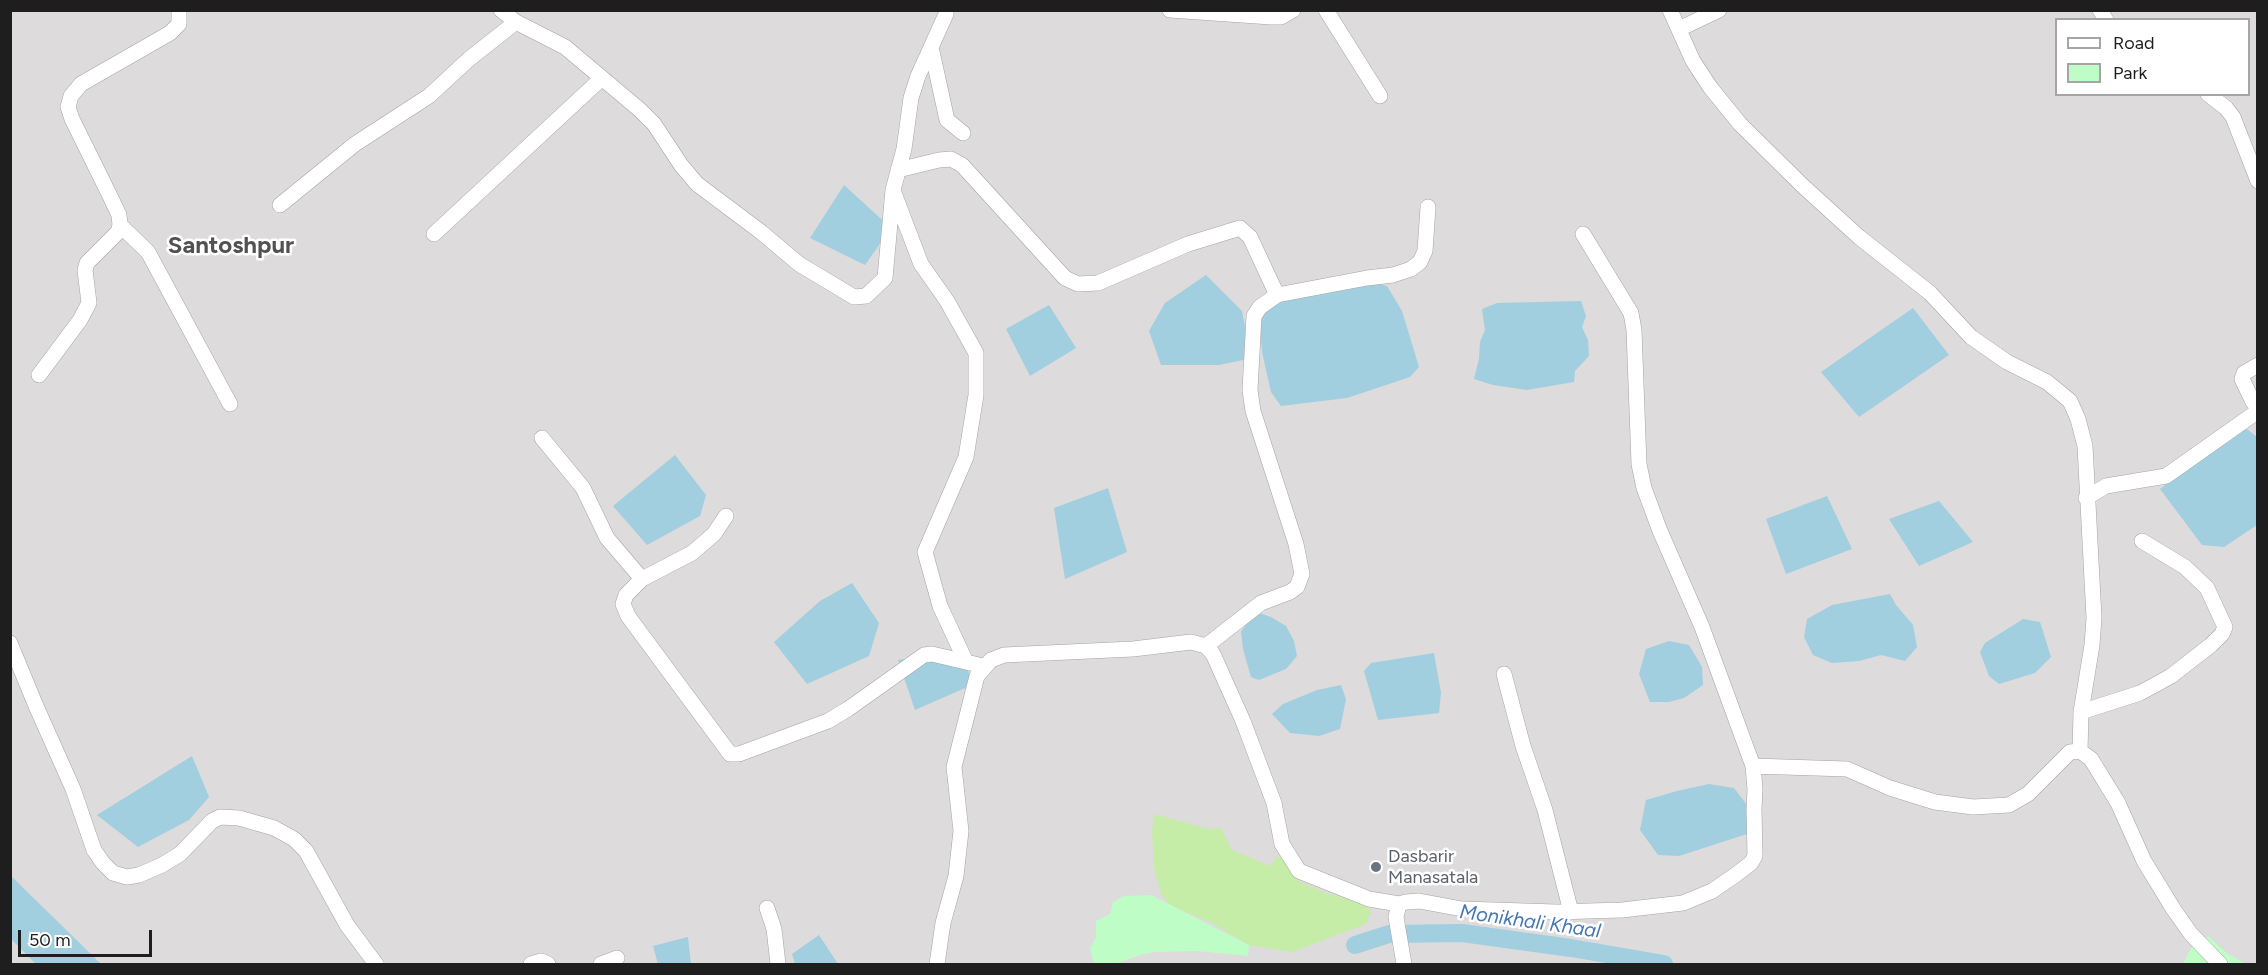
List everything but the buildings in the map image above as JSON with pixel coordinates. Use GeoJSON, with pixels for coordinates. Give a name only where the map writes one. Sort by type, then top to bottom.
{"type":"FeatureCollection","features":[{"type":"Feature","properties":{"kind":"street"},"geometry":{"type":"LineString","coordinates":[[39,375],[80,320],[89,303],[87,263],[118,232],[120,225],[119,215],[72,119],[68,107],[71,96],[81,84],[170,33],[179,24],[179,10]]}},
{"type":"Feature","properties":{"kind":"street"},"geometry":{"type":"LineString","coordinates":[[501,10],[516,22],[566,47],[654,124],[681,165],[697,184],[799,264],[855,297],[866,296],[885,278],[893,190],[904,149],[911,98],[918,76],[948,12]]}},
{"type":"Feature","properties":{"kind":"street"},"geometry":{"type":"LineString","coordinates":[[1170,10],[1281,17],[1293,10]]}},
{"type":"Feature","properties":{"kind":"street"},"geometry":{"type":"LineString","coordinates":[[1326,10],[1380,96]]}},
{"type":"Feature","properties":{"kind":"street"},"geometry":{"type":"LineString","coordinates":[[1670,10],[1693,61],[1710,87],[1740,124],[1804,187],[1859,237],[1930,293],[1971,337],[2007,362],[2048,382],[2070,401],[2078,419],[2085,446],[2094,618],[2081,712],[2080,751]]}},
{"type":"Feature","properties":{"kind":"street"},"geometry":{"type":"LineString","coordinates":[[1679,30],[1719,10]]}},
{"type":"Feature","properties":{"kind":"street"},"geometry":{"type":"LineString","coordinates":[[280,205],[355,144],[429,96],[469,59],[516,22]]}},
{"type":"Feature","properties":{"kind":"street"},"geometry":{"type":"LineString","coordinates":[[931,47],[947,120],[963,133]]}},
{"type":"Feature","properties":{"kind":"street"},"geometry":{"type":"LineString","coordinates":[[434,234],[602,78]]}},
{"type":"Feature","properties":{"kind":"street"},"geometry":{"type":"LineString","coordinates":[[2211,96],[2233,117],[2258,181]]}},
{"type":"Feature","properties":{"kind":"street"},"geometry":{"type":"LineString","coordinates":[[898,170],[951,159],[962,165],[1065,278],[1078,284],[1098,283],[1188,244],[1240,228],[1250,237],[1277,294]]}},
{"type":"Feature","properties":{"kind":"street"},"geometry":{"type":"LineString","coordinates":[[893,190],[921,264],[947,301],[976,353],[976,395],[966,457],[925,552],[940,606],[966,662]]}},
{"type":"Feature","properties":{"kind":"street"},"geometry":{"type":"LineString","coordinates":[[1206,646],[1261,603],[1298,587],[1302,574],[1296,544],[1253,411],[1250,390],[1254,316],[1260,307],[1277,294],[1394,275],[1411,269],[1420,262],[1425,251],[1428,207]]}},
{"type":"Feature","properties":{"kind":"street"},"geometry":{"type":"LineString","coordinates":[[120,225],[148,252],[230,404]]}},
{"type":"Feature","properties":{"kind":"street"},"geometry":{"type":"LineString","coordinates":[[1404,964],[1398,911],[1406,902],[1462,909],[1571,912],[1622,910],[1683,903],[1712,891],[1751,863],[1755,856],[1753,766],[1702,627],[1644,488],[1639,464],[1634,330],[1631,313],[1582,234]]}},
{"type":"Feature","properties":{"kind":"street"},"geometry":{"type":"LineString","coordinates":[[2258,365],[2248,370],[2242,379],[2253,402],[2258,406]]}},
{"type":"Feature","properties":{"kind":"street"},"geometry":{"type":"LineString","coordinates":[[2086,498],[2106,486],[2166,476],[2258,411]]}},
{"type":"Feature","properties":{"kind":"street"},"geometry":{"type":"LineString","coordinates":[[542,438],[582,488],[608,538],[642,579]]}},
{"type":"Feature","properties":{"kind":"street"},"geometry":{"type":"LineString","coordinates":[[726,516],[714,534],[692,553],[642,579],[626,595],[623,604],[628,616],[724,748],[734,756],[828,721],[924,655],[932,654],[983,666]]}},
{"type":"Feature","properties":{"kind":"street"},"geometry":{"type":"LineString","coordinates":[[2081,712],[2140,693],[2170,676],[2211,645],[2225,627],[2207,588],[2185,567],[2142,541]]}},
{"type":"Feature","properties":{"kind":"street"},"geometry":{"type":"LineString","coordinates":[[937,964],[943,923],[956,876],[961,831],[954,767],[977,676],[983,666],[1004,655],[1133,648],[1191,642],[1206,646],[1213,654],[1243,721],[1274,803],[1282,844],[1299,871],[1398,911]]}},
{"type":"Feature","properties":{"kind":"street"},"geometry":{"type":"LineString","coordinates":[[10,643],[73,789],[94,850],[113,873],[127,877],[139,875],[162,865],[180,854],[212,821],[220,817],[238,818],[274,828],[294,839],[306,851],[329,895],[376,964]]}},
{"type":"Feature","properties":{"kind":"street"},"geometry":{"type":"LineString","coordinates":[[1504,674],[1523,746],[1545,810],[1571,912]]}},
{"type":"Feature","properties":{"kind":"street"},"geometry":{"type":"LineString","coordinates":[[1753,766],[1846,769],[1890,788],[1935,802],[1973,807],[2009,806],[2028,794],[2070,752],[2080,751],[2091,759],[2118,803],[2144,861],[2174,910],[2191,934],[2220,964]]}},
{"type":"Feature","properties":{"kind":"street"},"geometry":{"type":"LineString","coordinates":[[767,908],[774,929],[778,964]]}},
{"type":"Feature","properties":{"kind":"street"},"geometry":{"type":"LineString","coordinates":[[601,964],[617,958]]}},
{"type":"Feature","properties":{"kind":"street"},"geometry":{"type":"LineString","coordinates":[[531,964],[541,961],[548,964]]}},
{"type":"Feature","properties":{"kind":"shaded area"},"geometry":{"type":"Polygon","coordinates":[[[11,11],[2257,11],[2257,964],[11,964],[11,11]]]}},
{"type":"Feature","properties":{"kind":"green space"},"geometry":{"type":"Polygon","coordinates":[[[1154,814],[1208,829],[1221,828],[1232,850],[1270,866],[1277,857],[1286,858],[1298,881],[1326,893],[1362,902],[1371,912],[1366,924],[1292,952],[1249,945],[1212,923],[1170,905],[1161,894],[1154,868],[1152,832],[1154,814]]]}},
{"type":"Feature","properties":{"kind":"green space"},"geometry":{"type":"Polygon","coordinates":[[[1151,895],[1249,945],[1248,956],[1196,951],[1156,952],[1115,964],[1094,964],[1090,948],[1096,937],[1096,921],[1110,914],[1113,902],[1124,896],[1151,895]]]}},
{"type":"Feature","properties":{"kind":"green space"},"geometry":{"type":"Polygon","coordinates":[[[2208,936],[2228,954],[2247,964],[2183,964],[2191,948],[2208,936]]]}},
{"type":"Feature","properties":{"kind":"water"},"geometry":{"type":"Polygon","coordinates":[[[844,185],[891,228],[865,265],[810,238],[844,185]]]}},
{"type":"Feature","properties":{"kind":"water"},"geometry":{"type":"Polygon","coordinates":[[[1206,275],[1242,311],[1249,347],[1243,360],[1219,365],[1161,365],[1149,331],[1165,303],[1206,275]]]}},
{"type":"Feature","properties":{"kind":"water"},"geometry":{"type":"Polygon","coordinates":[[[1368,281],[1387,286],[1402,311],[1419,367],[1410,377],[1347,398],[1281,406],[1271,392],[1262,352],[1259,313],[1283,296],[1368,281]]]}},
{"type":"Feature","properties":{"kind":"water"},"geometry":{"type":"Polygon","coordinates":[[[1581,301],[1586,316],[1582,327],[1588,340],[1589,356],[1575,371],[1574,382],[1527,390],[1493,385],[1474,379],[1480,342],[1485,330],[1482,309],[1497,303],[1581,301]]]}},
{"type":"Feature","properties":{"kind":"water"},"geometry":{"type":"Polygon","coordinates":[[[1049,305],[1076,348],[1030,376],[1006,329],[1049,305]]]}},
{"type":"Feature","properties":{"kind":"water"},"geometry":{"type":"Polygon","coordinates":[[[1913,308],[1949,355],[1859,417],[1821,372],[1913,308]]]}},
{"type":"Feature","properties":{"kind":"water"},"geometry":{"type":"Polygon","coordinates":[[[2243,426],[2257,437],[2257,525],[2224,547],[2202,545],[2160,489],[2243,426]]]}},
{"type":"Feature","properties":{"kind":"water"},"geometry":{"type":"Polygon","coordinates":[[[675,455],[706,495],[700,516],[647,545],[613,506],[675,455]]]}},
{"type":"Feature","properties":{"kind":"water"},"geometry":{"type":"Polygon","coordinates":[[[1108,488],[1127,552],[1065,579],[1054,508],[1108,488]]]}},
{"type":"Feature","properties":{"kind":"water"},"geometry":{"type":"Polygon","coordinates":[[[1827,496],[1852,549],[1786,574],[1766,519],[1827,496]]]}},
{"type":"Feature","properties":{"kind":"water"},"geometry":{"type":"Polygon","coordinates":[[[1939,501],[1973,542],[1919,566],[1889,519],[1939,501]]]}},
{"type":"Feature","properties":{"kind":"water"},"geometry":{"type":"Polygon","coordinates":[[[852,583],[879,623],[869,656],[807,684],[774,642],[820,601],[852,583]]]}},
{"type":"Feature","properties":{"kind":"water"},"geometry":{"type":"Polygon","coordinates":[[[1890,594],[1913,625],[1917,647],[1905,661],[1881,655],[1859,661],[1832,663],[1813,655],[1804,637],[1807,619],[1832,605],[1890,594]]]}},
{"type":"Feature","properties":{"kind":"water"},"geometry":{"type":"Polygon","coordinates":[[[1259,613],[1286,626],[1294,641],[1297,656],[1286,669],[1259,680],[1251,677],[1241,632],[1250,618],[1259,613]]]}},
{"type":"Feature","properties":{"kind":"water"},"geometry":{"type":"Polygon","coordinates":[[[2023,619],[2040,622],[2051,657],[2035,673],[1999,684],[1989,676],[1980,652],[1985,643],[2023,619]]]}},
{"type":"Feature","properties":{"kind":"water"},"geometry":{"type":"Polygon","coordinates":[[[1669,641],[1689,645],[1702,667],[1703,685],[1684,698],[1669,702],[1650,702],[1639,674],[1646,649],[1669,641]]]}},
{"type":"Feature","properties":{"kind":"water"},"geometry":{"type":"Polygon","coordinates":[[[963,651],[972,685],[915,710],[898,660],[963,651]]]}},
{"type":"Feature","properties":{"kind":"water"},"geometry":{"type":"Polygon","coordinates":[[[1434,653],[1441,693],[1439,713],[1378,720],[1364,671],[1371,663],[1434,653]]]}},
{"type":"Feature","properties":{"kind":"water"},"geometry":{"type":"Polygon","coordinates":[[[1341,685],[1346,699],[1340,729],[1319,736],[1290,733],[1272,714],[1283,704],[1317,690],[1341,685]]]}},
{"type":"Feature","properties":{"kind":"water"},"geometry":{"type":"Polygon","coordinates":[[[192,756],[209,797],[189,820],[138,847],[97,815],[192,756]]]}},
{"type":"Feature","properties":{"kind":"water"},"geometry":{"type":"Polygon","coordinates":[[[1709,784],[1734,788],[1747,805],[1747,834],[1679,856],[1658,855],[1640,830],[1646,800],[1709,784]]]}},
{"type":"Feature","properties":{"kind":"water"},"geometry":{"type":"Polygon","coordinates":[[[11,876],[101,964],[36,964],[11,939],[11,876]]]}},
{"type":"Feature","properties":{"kind":"water"},"geometry":{"type":"Polygon","coordinates":[[[819,935],[838,964],[795,964],[792,954],[819,935]]]}},
{"type":"Feature","properties":{"kind":"water"},"geometry":{"type":"Polygon","coordinates":[[[688,937],[691,964],[658,964],[653,946],[688,937]]]}},
{"type":"Feature","properties":{"kind":"waterway","name":"Monikhali Khaal"},"geometry":{"type":"LineString","coordinates":[[1355,945],[1389,934],[1462,933],[1664,964]]}},
{"type":"Feature","properties":{"kind":"place","name":"Dasbarir Manasatala"},"geometry":{"type":"Point","coordinates":[1376,867]}},
{"type":"Feature","properties":{"kind":"district","name":"Santoshpur"},"geometry":{"type":"Point","coordinates":[231,246]}}]}
